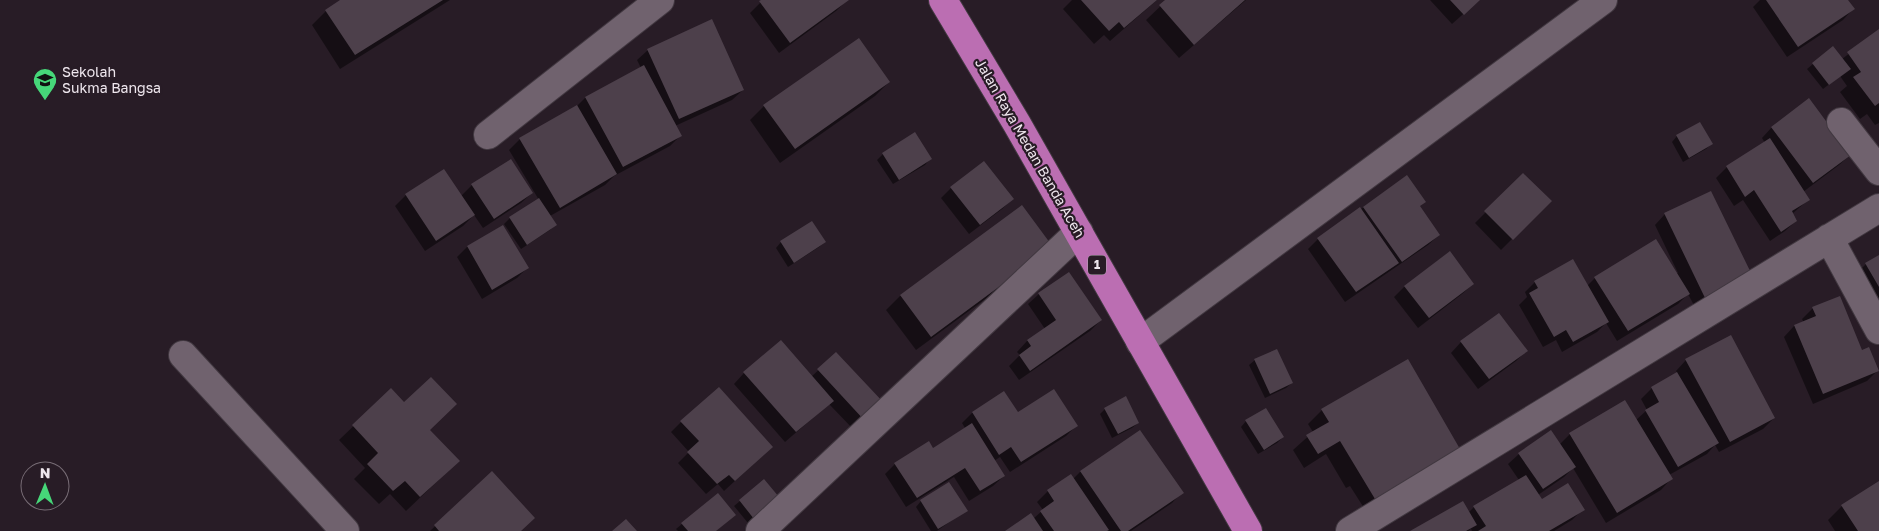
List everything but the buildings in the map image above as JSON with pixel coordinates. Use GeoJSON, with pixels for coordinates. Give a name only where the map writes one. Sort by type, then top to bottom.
{"type":"FeatureCollection","features":[{"type":"Feature","properties":{"kind":"highway","name":"Jalan Raya Medan Banda Aceh"},"geometry":{"type":"LineString","coordinates":[[943,0],[1079,232],[1248,531]]}},
{"type":"Feature","properties":{"kind":"street"},"geometry":{"type":"LineString","coordinates":[[488,135],[660,0]]}},
{"type":"Feature","properties":{"kind":"street"},"geometry":{"type":"LineString","coordinates":[[1140,342],[1603,0]]}},
{"type":"Feature","properties":{"kind":"street"},"geometry":{"type":"LineString","coordinates":[[1842,122],[1879,170]]}},
{"type":"Feature","properties":{"kind":"street"},"geometry":{"type":"LineString","coordinates":[[1350,531],[1879,208]]}},
{"type":"Feature","properties":{"kind":"street"},"geometry":{"type":"LineString","coordinates":[[760,531],[1079,232]]}},
{"type":"Feature","properties":{"kind":"street"},"geometry":{"type":"LineString","coordinates":[[1829,238],[1879,330]]}},
{"type":"Feature","properties":{"kind":"street"},"geometry":{"type":"LineString","coordinates":[[183,355],[345,531]]}},
{"type":"Feature","properties":{"kind":"place","name":"Sekolah Sukma Bangsa"},"geometry":{"type":"Point","coordinates":[45,101]}}]}
